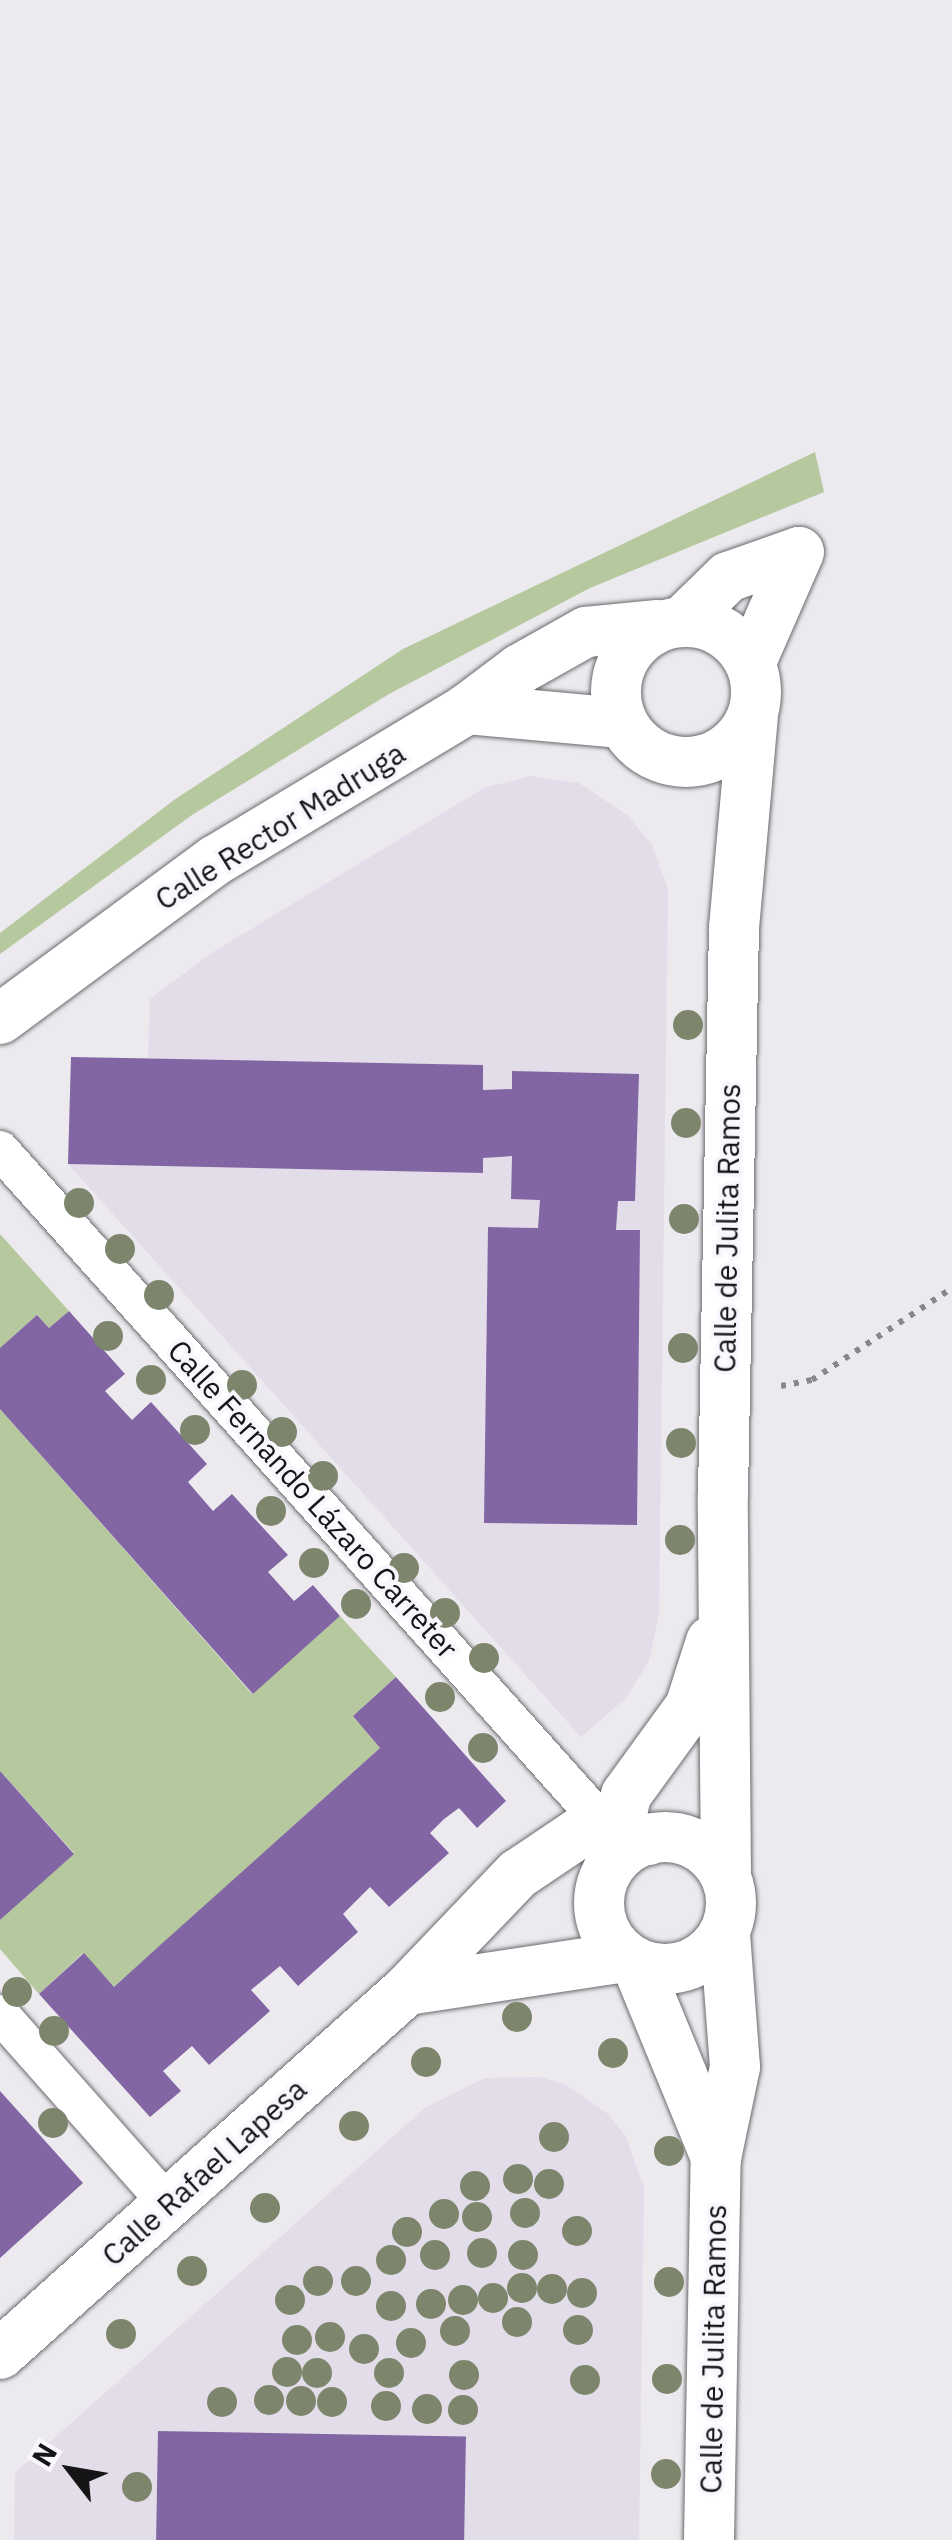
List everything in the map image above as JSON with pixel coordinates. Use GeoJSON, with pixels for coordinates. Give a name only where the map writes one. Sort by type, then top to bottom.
{"type":"FeatureCollection","features":[{"type":"Feature","properties":{"kind":"street"},"geometry":{"type":"LineString","coordinates":[[799,552],[751,662],[752,716],[726,750],[695,762],[669,761],[641,747],[621,723],[614,690],[622,661],[728,576],[799,552]]}},
{"type":"Feature","properties":{"kind":"street"},"geometry":{"type":"LineString","coordinates":[[671,623],[728,634],[751,662]]}},
{"type":"Feature","properties":{"kind":"street","name":"Calle Rector Madruga"},"geometry":{"type":"LineString","coordinates":[[0,1019],[216,860],[586,632],[671,623]]}},
{"type":"Feature","properties":{"kind":"street"},"geometry":{"type":"LineString","coordinates":[[466,709],[621,723]]}},
{"type":"Feature","properties":{"kind":"street","name":"Calle de Julita Ramos"},"geometry":{"type":"LineString","coordinates":[[726,1874],[724,1395],[736,852],[752,716]]}},
{"type":"Feature","properties":{"kind":"street","name":"Calle de Julita Ramos"},"geometry":{"type":"LineString","coordinates":[[695,762],[736,852]]}},
{"type":"Feature","properties":{"kind":"street","name":"Calle Fernando Lázaro Carreter"},"geometry":{"type":"LineString","coordinates":[[0,1150],[622,1842]]}},
{"type":"Feature","properties":{"kind":"street","name":"Calle de Julita Ramos"},"geometry":{"type":"LineString","coordinates":[[622,1842],[626,1795],[690,1707],[723,1604]]}},
{"type":"Feature","properties":{"kind":"street","name":"Calle Rafael Lapesa"},"geometry":{"type":"LineString","coordinates":[[0,2354],[407,1990],[518,1874],[579,1833],[622,1842]]}},
{"type":"Feature","properties":{"kind":"street"},"geometry":{"type":"LineString","coordinates":[[407,1990],[631,1961],[671,1970],[702,1959],[725,1933],[733,1904],[726,1874],[703,1847],[668,1836],[622,1842],[600,1890],[602,1926],[631,1961]]}},
{"type":"Feature","properties":{"kind":"street","name":"Calle de Julita Ramos"},"geometry":{"type":"LineString","coordinates":[[709,2540],[716,2158],[735,2067],[725,1933]]}},
{"type":"Feature","properties":{"kind":"street","name":"Calle de Julita Ramos"},"geometry":{"type":"LineString","coordinates":[[631,1961],[716,2158]]}},
{"type":"Feature","properties":{"kind":"street"},"geometry":{"type":"LineString","coordinates":[[0,2014],[168,2204]]}},
{"type":"Feature","properties":{"kind":"path"},"geometry":{"type":"LineString","coordinates":[[724,1395],[812,1380],[952,1288]]}},
{"type":"Feature","properties":{"kind":"shaded area"},"geometry":{"type":"Polygon","coordinates":[[[530,776],[579,783],[627,815],[652,845],[668,889],[659,1614],[649,1661],[626,1698],[581,1737],[68,1164],[71,1057],[148,1058],[150,999],[213,952],[484,788],[530,776]]]}},
{"type":"Feature","properties":{"kind":"shaded area"},"geometry":{"type":"Polygon","coordinates":[[[540,2077],[566,2085],[608,2114],[626,2137],[644,2188],[639,2540],[14,2540],[15,2473],[425,2108],[485,2078],[540,2077]]]}},
{"type":"Feature","properties":{"kind":"green space"},"geometry":{"type":"Polygon","coordinates":[[[815,452],[824,492],[590,588],[389,694],[192,815],[0,954],[0,933],[174,800],[403,649],[815,452]]]}},
{"type":"Feature","properties":{"kind":"green space"},"geometry":{"type":"Polygon","coordinates":[[[0,1234],[69,1311],[49,1328],[37,1315],[0,1348],[0,1234]]]}},
{"type":"Feature","properties":{"kind":"green space"},"geometry":{"type":"Polygon","coordinates":[[[0,1409],[252,1694],[340,1616],[396,1677],[353,1716],[380,1748],[114,1987],[83,1953],[39,1994],[0,1949],[0,1920],[74,1853],[0,1771],[0,1409]]]}},
{"type":"Feature","properties":{"kind":"building"},"geometry":{"type":"Polygon","coordinates":[[[71,1057],[483,1065],[483,1090],[512,1089],[512,1071],[639,1074],[635,1201],[618,1201],[616,1230],[640,1230],[637,1525],[484,1523],[488,1227],[538,1228],[540,1200],[511,1199],[512,1156],[483,1158],[483,1173],[68,1164],[71,1057]]]}},
{"type":"Feature","properties":{"kind":"building"},"geometry":{"type":"Polygon","coordinates":[[[69,1311],[125,1374],[105,1391],[132,1420],[151,1402],[207,1464],[188,1482],[213,1511],[232,1494],[288,1555],[268,1572],[294,1601],[313,1585],[340,1616],[253,1694],[0,1409],[0,1348],[37,1315],[49,1328],[69,1311]]]}},
{"type":"Feature","properties":{"kind":"building"},"geometry":{"type":"Polygon","coordinates":[[[396,1677],[506,1801],[477,1828],[459,1808],[444,1819],[430,1833],[449,1853],[389,1907],[370,1887],[343,1914],[358,1932],[298,1986],[280,1966],[251,1990],[270,2011],[209,2065],[192,2046],[163,2071],[181,2091],[150,2117],[39,1994],[84,1953],[114,1987],[380,1748],[353,1716],[396,1677]]]}},
{"type":"Feature","properties":{"kind":"building"},"geometry":{"type":"Polygon","coordinates":[[[0,1771],[74,1854],[0,1920],[0,1771]]]}},
{"type":"Feature","properties":{"kind":"building"},"geometry":{"type":"Polygon","coordinates":[[[0,2091],[83,2183],[0,2258],[0,2091]]]}},
{"type":"Feature","properties":{"kind":"building"},"geometry":{"type":"Polygon","coordinates":[[[158,2431],[466,2436],[464,2540],[156,2540],[158,2431]]]}}]}
